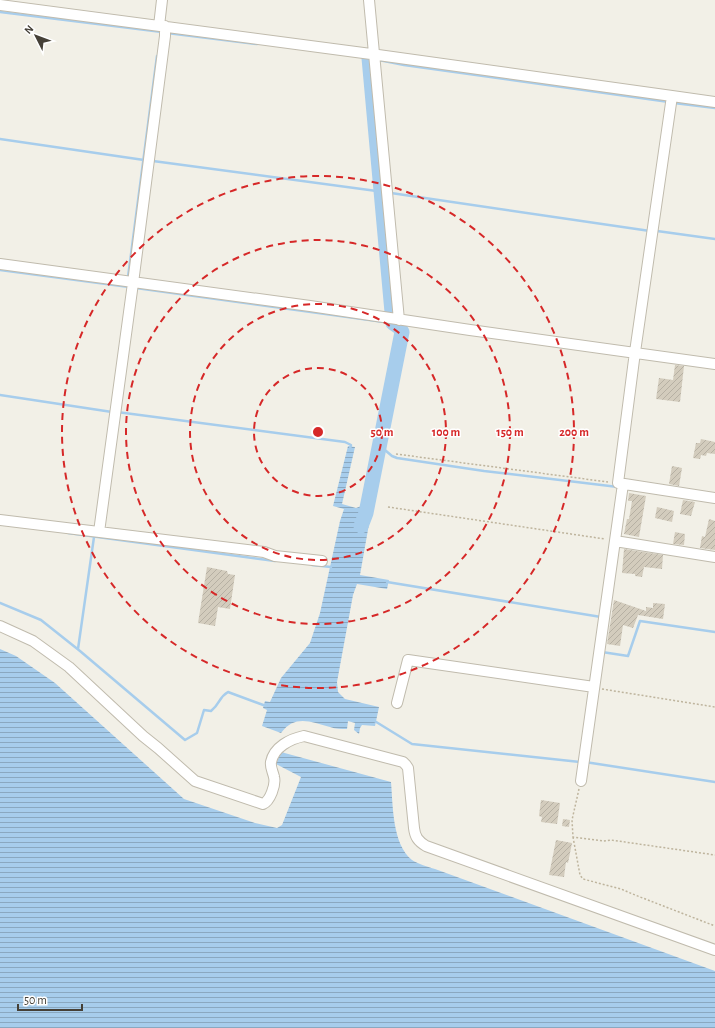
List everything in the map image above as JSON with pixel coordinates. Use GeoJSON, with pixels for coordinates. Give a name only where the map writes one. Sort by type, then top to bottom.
{"type":"FeatureCollection","features":[{"type":"Feature","properties":{"kind":"street"},"geometry":{"type":"LineString","coordinates":[[99,532],[133,283],[163,29],[162,0]]}},
{"type":"Feature","properties":{"kind":"street"},"geometry":{"type":"LineString","coordinates":[[369,0],[372,56],[395,319]]}},
{"type":"Feature","properties":{"kind":"street"},"geometry":{"type":"LineString","coordinates":[[0,5],[163,29],[372,56],[672,100],[715,102]]}},
{"type":"Feature","properties":{"kind":"street"},"geometry":{"type":"LineString","coordinates":[[581,781],[622,486],[635,352],[672,100]]}},
{"type":"Feature","properties":{"kind":"street"},"geometry":{"type":"LineString","coordinates":[[0,264],[715,364]]}},
{"type":"Feature","properties":{"kind":"street"},"geometry":{"type":"LineString","coordinates":[[622,486],[715,498]]}},
{"type":"Feature","properties":{"kind":"street"},"geometry":{"type":"LineString","coordinates":[[0,520],[264,552],[275,556],[322,561]]}},
{"type":"Feature","properties":{"kind":"street"},"geometry":{"type":"LineString","coordinates":[[614,541],[715,557]]}},
{"type":"Feature","properties":{"kind":"street"},"geometry":{"type":"LineString","coordinates":[[0,626],[33,641],[69,667],[143,736],[195,781],[263,804],[266,802],[275,783],[271,762],[276,750],[290,741],[304,736],[402,762],[408,768],[415,836],[420,842],[440,851],[715,950]]}},
{"type":"Feature","properties":{"kind":"street"},"geometry":{"type":"LineString","coordinates":[[397,703],[408,660],[594,687]]}},
{"type":"Feature","properties":{"kind":"path"},"geometry":{"type":"LineString","coordinates":[[396,454],[622,486]]}},
{"type":"Feature","properties":{"kind":"path"},"geometry":{"type":"LineString","coordinates":[[388,507],[614,541]]}},
{"type":"Feature","properties":{"kind":"path"},"geometry":{"type":"LineString","coordinates":[[594,687],[715,707]]}},
{"type":"Feature","properties":{"kind":"path"},"geometry":{"type":"LineString","coordinates":[[581,781],[572,820],[573,837],[580,875],[584,879],[621,889],[635,896],[715,926]]}},
{"type":"Feature","properties":{"kind":"path"},"geometry":{"type":"LineString","coordinates":[[573,837],[612,840],[715,855]]}},
{"type":"Feature","properties":{"kind":"water"},"geometry":{"type":"Polygon","coordinates":[[[348,446],[355,447],[342,504],[356,508],[364,505],[372,507],[360,575],[389,580],[387,589],[357,584],[353,595],[337,682],[338,692],[345,699],[379,707],[375,726],[362,725],[359,734],[354,730],[355,723],[348,721],[347,729],[341,729],[310,722],[298,721],[286,727],[281,733],[262,726],[267,710],[263,708],[265,701],[270,702],[281,678],[310,643],[320,613],[344,509],[333,506],[348,446]]]}},
{"type":"Feature","properties":{"kind":"water"},"geometry":{"type":"Polygon","coordinates":[[[0,649],[16,656],[55,683],[184,799],[255,823],[277,828],[282,825],[301,777],[276,764],[281,752],[391,782],[393,813],[397,834],[405,853],[412,860],[715,971],[715,1028],[0,1028],[0,649]]]}},
{"type":"Feature","properties":{"kind":"building"},"geometry":{"type":"Polygon","coordinates":[[[675,365],[684,366],[680,402],[656,399],[659,378],[673,380],[675,365]]]}},
{"type":"Feature","properties":{"kind":"building"},"geometry":{"type":"Polygon","coordinates":[[[701,439],[715,442],[715,454],[707,453],[706,456],[701,455],[700,459],[693,458],[696,443],[700,443],[701,439]]]}},
{"type":"Feature","properties":{"kind":"building"},"geometry":{"type":"Polygon","coordinates":[[[672,466],[682,468],[679,486],[669,484],[672,466]]]}},
{"type":"Feature","properties":{"kind":"building"},"geometry":{"type":"Polygon","coordinates":[[[629,493],[646,496],[639,537],[624,534],[627,519],[629,519],[632,501],[628,501],[629,493]]]}},
{"type":"Feature","properties":{"kind":"building"},"geometry":{"type":"Polygon","coordinates":[[[683,500],[695,502],[691,516],[680,514],[683,500]]]}},
{"type":"Feature","properties":{"kind":"building"},"geometry":{"type":"Polygon","coordinates":[[[657,507],[674,511],[672,522],[655,518],[657,507]]]}},
{"type":"Feature","properties":{"kind":"building"},"geometry":{"type":"Polygon","coordinates":[[[709,519],[715,521],[715,550],[700,548],[702,536],[705,537],[709,519]]]}},
{"type":"Feature","properties":{"kind":"building"},"geometry":{"type":"Polygon","coordinates":[[[675,532],[685,534],[684,545],[673,544],[675,532]]]}},
{"type":"Feature","properties":{"kind":"building"},"geometry":{"type":"Polygon","coordinates":[[[624,549],[663,555],[662,569],[644,567],[642,577],[635,576],[635,574],[622,573],[624,549]]]}},
{"type":"Feature","properties":{"kind":"building"},"geometry":{"type":"Polygon","coordinates":[[[207,567],[227,571],[228,574],[235,575],[230,609],[218,607],[215,626],[198,623],[207,567]]]}},
{"type":"Feature","properties":{"kind":"building"},"geometry":{"type":"Polygon","coordinates":[[[614,600],[646,611],[646,607],[653,608],[653,603],[665,604],[663,619],[638,615],[633,628],[623,625],[620,646],[607,644],[614,600]]]}},
{"type":"Feature","properties":{"kind":"building"},"geometry":{"type":"Polygon","coordinates":[[[541,800],[560,803],[557,824],[541,822],[542,817],[539,816],[541,800]]]}},
{"type":"Feature","properties":{"kind":"building"},"geometry":{"type":"Polygon","coordinates":[[[563,819],[570,820],[569,827],[562,826],[563,819]]]}},
{"type":"Feature","properties":{"kind":"building"},"geometry":{"type":"Polygon","coordinates":[[[556,840],[572,843],[568,863],[566,862],[564,877],[549,875],[556,840]]]}},
{"type":"Feature","properties":{"kind":"waterway"},"geometry":{"type":"LineString","coordinates":[[0,12],[162,32]]}},
{"type":"Feature","properties":{"kind":"waterway"},"geometry":{"type":"LineString","coordinates":[[167,33],[257,44]]}},
{"type":"Feature","properties":{"kind":"waterway"},"geometry":{"type":"LineString","coordinates":[[128,277],[157,56]]}},
{"type":"Feature","properties":{"kind":"waterway"},"geometry":{"type":"LineString","coordinates":[[361,526],[366,513],[402,332],[399,327],[393,323],[369,58]]}},
{"type":"Feature","properties":{"kind":"waterway"},"geometry":{"type":"LineString","coordinates":[[379,60],[404,65],[669,102]]}},
{"type":"Feature","properties":{"kind":"waterway"},"geometry":{"type":"LineString","coordinates":[[674,103],[715,108]]}},
{"type":"Feature","properties":{"kind":"waterway"},"geometry":{"type":"LineString","coordinates":[[0,139],[144,160]]}},
{"type":"Feature","properties":{"kind":"waterway"},"geometry":{"type":"LineString","coordinates":[[153,161],[384,192]]}},
{"type":"Feature","properties":{"kind":"waterway"},"geometry":{"type":"LineString","coordinates":[[391,193],[650,231]]}},
{"type":"Feature","properties":{"kind":"waterway"},"geometry":{"type":"LineString","coordinates":[[657,231],[715,239]]}},
{"type":"Feature","properties":{"kind":"waterway"},"geometry":{"type":"LineString","coordinates":[[0,270],[129,287]]}},
{"type":"Feature","properties":{"kind":"waterway"},"geometry":{"type":"LineString","coordinates":[[136,288],[384,322]]}},
{"type":"Feature","properties":{"kind":"waterway"},"geometry":{"type":"LineString","coordinates":[[0,395],[112,412]]}},
{"type":"Feature","properties":{"kind":"waterway"},"geometry":{"type":"LineString","coordinates":[[117,412],[345,442],[351,445],[350,449]]}},
{"type":"Feature","properties":{"kind":"waterway"},"geometry":{"type":"LineString","coordinates":[[379,445],[392,456],[397,458],[484,471],[618,487]]}},
{"type":"Feature","properties":{"kind":"waterway"},"geometry":{"type":"LineString","coordinates":[[68,533],[275,561]]}},
{"type":"Feature","properties":{"kind":"waterway"},"geometry":{"type":"LineString","coordinates":[[78,649],[94,537]]}},
{"type":"Feature","properties":{"kind":"waterway"},"geometry":{"type":"LineString","coordinates":[[312,565],[331,567]]}},
{"type":"Feature","properties":{"kind":"waterway"},"geometry":{"type":"LineString","coordinates":[[387,582],[601,617]]}},
{"type":"Feature","properties":{"kind":"waterway"},"geometry":{"type":"LineString","coordinates":[[0,603],[41,620],[185,740],[197,733],[204,710],[211,711],[228,692],[266,706]]}},
{"type":"Feature","properties":{"kind":"waterway"},"geometry":{"type":"LineString","coordinates":[[602,652],[628,656],[640,621],[715,632]]}},
{"type":"Feature","properties":{"kind":"waterway"},"geometry":{"type":"LineString","coordinates":[[373,720],[412,744],[580,762]]}},
{"type":"Feature","properties":{"kind":"waterway"},"geometry":{"type":"LineString","coordinates":[[585,762],[715,782]]}}]}
